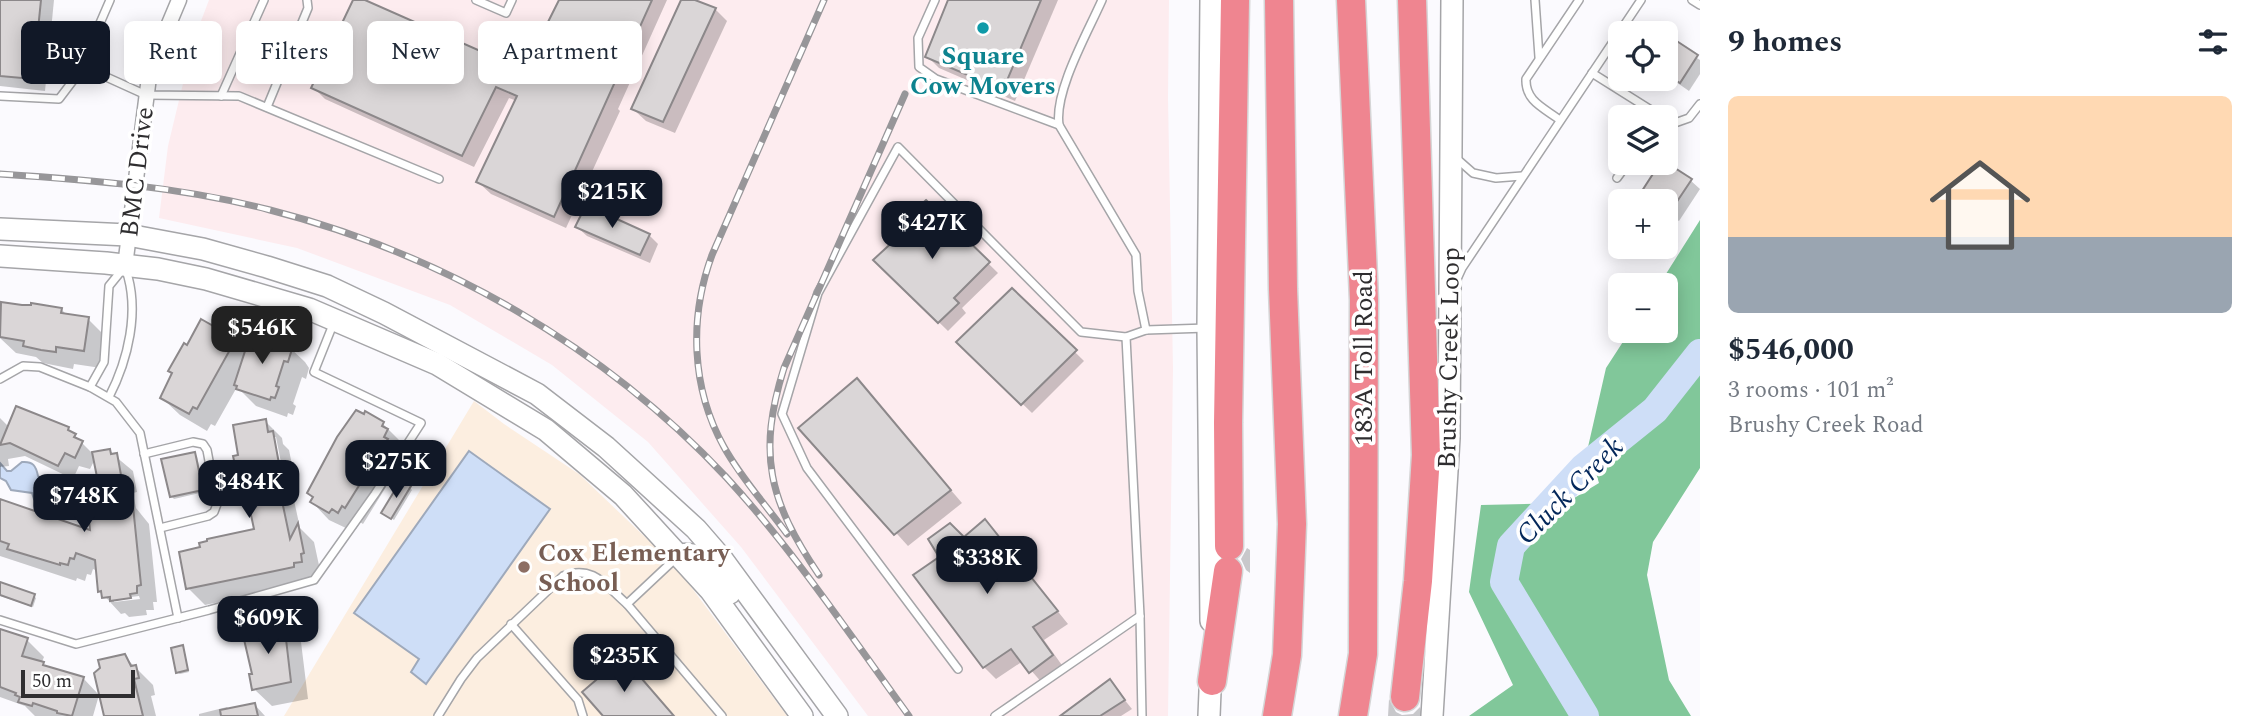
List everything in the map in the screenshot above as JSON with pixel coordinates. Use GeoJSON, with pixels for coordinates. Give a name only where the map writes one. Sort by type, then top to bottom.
{"type":"FeatureCollection","features":[{"type":"Feature","properties":{"kind":"highway"},"geometry":{"type":"LineString","coordinates":[[1212,681],[1229,558],[1227,424],[1235,0]]}},
{"type":"Feature","properties":{"kind":"highway"},"geometry":{"type":"LineString","coordinates":[[1277,716],[1287,654],[1292,524],[1283,289],[1279,0]]}},
{"type":"Feature","properties":{"kind":"highway","name":"183A Toll Road"},"geometry":{"type":"LineString","coordinates":[[1351,0],[1364,300],[1363,654],[1353,716]]}},
{"type":"Feature","properties":{"kind":"highway"},"geometry":{"type":"LineString","coordinates":[[1405,697],[1418,581],[1426,455],[1412,0]]}},
{"type":"Feature","properties":{"kind":"main road"},"geometry":{"type":"LineString","coordinates":[[1209,716],[1212,681],[1208,328],[1211,0]]}},
{"type":"Feature","properties":{"kind":"main road","name":"Brushy Creek Loop"},"geometry":{"type":"LineString","coordinates":[[1432,716],[1449,438],[1452,0]]}},
{"type":"Feature","properties":{"kind":"main road"},"geometry":{"type":"LineString","coordinates":[[0,229],[128,235],[203,249],[327,286],[537,394],[606,447],[696,529],[722,559],[837,716]]}},
{"type":"Feature","properties":{"kind":"main road"},"geometry":{"type":"LineString","coordinates":[[0,256],[106,263],[158,269],[206,279],[309,309],[437,364],[545,430],[623,495],[711,592],[802,716]]}},
{"type":"Feature","properties":{"kind":"main road"},"geometry":{"type":"LineString","coordinates":[[679,555],[689,553],[699,556],[710,568],[819,716]]}},
{"type":"Feature","properties":{"kind":"street","name":"BMC Drive"},"geometry":{"type":"LineString","coordinates":[[125,266],[150,69],[179,0]]}},
{"type":"Feature","properties":{"kind":"lane"},"geometry":{"type":"LineString","coordinates":[[101,21],[110,0]]}},
{"type":"Feature","properties":{"kind":"lane"},"geometry":{"type":"LineString","coordinates":[[221,96],[264,0]]}},
{"type":"Feature","properties":{"kind":"lane"},"geometry":{"type":"LineString","coordinates":[[267,107],[308,8],[307,0]]}},
{"type":"Feature","properties":{"kind":"lane"},"geometry":{"type":"LineString","coordinates":[[476,0],[506,13],[512,0]]}},
{"type":"Feature","properties":{"kind":"lane"},"geometry":{"type":"LineString","coordinates":[[934,0],[918,38],[919,67],[936,79],[1059,125]]}},
{"type":"Feature","properties":{"kind":"lane"},"geometry":{"type":"LineString","coordinates":[[1102,0],[1063,90],[1057,116],[1059,125],[1136,255],[1138,291],[1146,330]]}},
{"type":"Feature","properties":{"kind":"lane"},"geometry":{"type":"LineString","coordinates":[[1535,0],[1539,58]]}},
{"type":"Feature","properties":{"kind":"lane"},"geometry":{"type":"LineString","coordinates":[[1560,120],[1530,98],[1525,90],[1526,79],[1579,0]]}},
{"type":"Feature","properties":{"kind":"lane"},"geometry":{"type":"LineString","coordinates":[[1448,303],[1462,268],[1641,0]]}},
{"type":"Feature","properties":{"kind":"lane"},"geometry":{"type":"LineString","coordinates":[[1692,0],[1700,5]]}},
{"type":"Feature","properties":{"kind":"lane"},"geometry":{"type":"LineString","coordinates":[[1592,73],[1642,105]]}},
{"type":"Feature","properties":{"kind":"lane"},"geometry":{"type":"LineString","coordinates":[[110,79],[146,96],[239,96],[439,179]]}},
{"type":"Feature","properties":{"kind":"lane"},"geometry":{"type":"LineString","coordinates":[[0,96],[59,99],[70,84]]}},
{"type":"Feature","properties":{"kind":"lane"},"geometry":{"type":"LineString","coordinates":[[1678,122],[1689,118],[1700,104]]}},
{"type":"Feature","properties":{"kind":"lane"},"geometry":{"type":"LineString","coordinates":[[958,669],[807,468],[782,414],[818,293],[898,147],[1081,332],[1126,337],[1146,330],[1208,328]]}},
{"type":"Feature","properties":{"kind":"lane"},"geometry":{"type":"LineString","coordinates":[[1450,153],[1473,173],[1496,178],[1522,176]]}},
{"type":"Feature","properties":{"kind":"lane"},"geometry":{"type":"LineString","coordinates":[[90,387],[104,362],[109,286],[125,266]]}},
{"type":"Feature","properties":{"kind":"lane"},"geometry":{"type":"LineString","coordinates":[[109,397],[127,355],[133,290],[125,266]]}},
{"type":"Feature","properties":{"kind":"lane"},"geometry":{"type":"LineString","coordinates":[[0,620],[76,644],[314,580],[421,423],[314,372],[335,319]]}},
{"type":"Feature","properties":{"kind":"lane"},"geometry":{"type":"LineString","coordinates":[[1126,337],[1140,616],[1142,716]]}},
{"type":"Feature","properties":{"kind":"lane"},"geometry":{"type":"LineString","coordinates":[[0,379],[23,366],[40,367],[109,397],[140,433],[178,618]]}},
{"type":"Feature","properties":{"kind":"lane"},"geometry":{"type":"LineString","coordinates":[[144,454],[193,442],[203,444],[206,450],[217,504],[214,512],[208,516],[160,528]]}},
{"type":"Feature","properties":{"kind":"lane"},"geometry":{"type":"LineString","coordinates":[[627,604],[679,555]]}},
{"type":"Feature","properties":{"kind":"lane"},"geometry":{"type":"LineString","coordinates":[[439,716],[477,658],[563,576],[581,571],[593,574],[627,604],[722,716]]}},
{"type":"Feature","properties":{"kind":"lane"},"geometry":{"type":"LineString","coordinates":[[995,716],[1140,616]]}},
{"type":"Feature","properties":{"kind":"lane"},"geometry":{"type":"LineString","coordinates":[[511,624],[578,700],[583,716]]}},
{"type":"Feature","properties":{"kind":"shaded area"},"geometry":{"type":"Polygon","coordinates":[[[209,0],[1169,0],[1173,369],[1168,716],[868,716],[741,547],[648,442],[552,365],[450,305],[297,248],[159,218],[168,146],[183,84],[222,84],[222,21],[201,21],[209,0]]]}},
{"type":"Feature","properties":{"kind":"shaded area","name":"Cox Elementary School"},"geometry":{"type":"Polygon","coordinates":[[[474,401],[579,474],[666,557],[787,716],[284,716],[474,401]]]}},
{"type":"Feature","properties":{"kind":"green space"},"geometry":{"type":"Polygon","coordinates":[[[1700,220],[1700,468],[1653,542],[1647,575],[1669,680],[1691,716],[1469,716],[1513,685],[1469,592],[1481,505],[1566,503],[1599,483],[1588,447],[1606,368],[1622,343],[1678,343],[1678,273],[1667,273],[1678,259],[1700,220]]]}},
{"type":"Feature","properties":{"kind":"water"},"geometry":{"type":"Polygon","coordinates":[[[469,451],[550,509],[426,684],[411,672],[419,659],[354,613],[469,451]]]}},
{"type":"Feature","properties":{"kind":"water"},"geometry":{"type":"Polygon","coordinates":[[[22,462],[33,465],[38,476],[45,481],[61,477],[65,485],[61,493],[58,494],[54,488],[48,486],[34,499],[32,493],[11,490],[6,481],[0,478],[0,463],[7,471],[11,471],[22,462]]]}},
{"type":"Feature","properties":{"kind":"building"},"geometry":{"type":"Polygon","coordinates":[[[0,0],[41,0],[39,21],[21,21],[21,78],[0,76],[0,0]]]}},
{"type":"Feature","properties":{"kind":"building"},"geometry":{"type":"Polygon","coordinates":[[[353,0],[365,0],[413,21],[367,21],[367,84],[464,84],[464,44],[478,50],[478,84],[614,84],[554,217],[476,182],[517,96],[496,87],[462,156],[311,88],[313,84],[353,84],[353,21],[343,21],[353,0]]]}},
{"type":"Feature","properties":{"kind":"building"},"geometry":{"type":"Polygon","coordinates":[[[559,0],[652,0],[642,22],[548,21],[559,0]]]}},
{"type":"Feature","properties":{"kind":"building"},"geometry":{"type":"Polygon","coordinates":[[[681,0],[695,0],[716,8],[663,122],[631,109],[681,0]]]}},
{"type":"Feature","properties":{"kind":"building","name":"Square Cow Movers"},"geometry":{"type":"Polygon","coordinates":[[[948,0],[1041,0],[1003,90],[925,57],[948,0]]]}},
{"type":"Feature","properties":{"kind":"building"},"geometry":{"type":"Polygon","coordinates":[[[1678,42],[1698,55],[1680,83],[1678,82],[1678,42]]]}},
{"type":"Feature","properties":{"kind":"building"},"geometry":{"type":"Polygon","coordinates":[[[1678,170],[1692,179],[1678,200],[1678,189],[1643,189],[1652,175],[1678,175],[1678,170]]]}},
{"type":"Feature","properties":{"kind":"building"},"geometry":{"type":"Polygon","coordinates":[[[926,200],[990,262],[954,298],[959,303],[938,323],[873,260],[910,226],[904,220],[926,200]]]}},
{"type":"Feature","properties":{"kind":"building"},"geometry":{"type":"Polygon","coordinates":[[[586,205],[650,234],[640,255],[575,227],[586,205]]]}},
{"type":"Feature","properties":{"kind":"building"},"geometry":{"type":"Polygon","coordinates":[[[1012,288],[1077,350],[1021,405],[956,342],[1012,288]]]}},
{"type":"Feature","properties":{"kind":"building"},"geometry":{"type":"Polygon","coordinates":[[[1,302],[62,308],[61,313],[89,317],[84,351],[56,347],[56,352],[41,350],[23,346],[24,341],[0,337],[1,302]]]}},
{"type":"Feature","properties":{"kind":"building"},"geometry":{"type":"Polygon","coordinates":[[[201,319],[236,339],[197,409],[193,407],[189,414],[160,398],[172,373],[168,371],[184,343],[187,345],[201,319]]]}},
{"type":"Feature","properties":{"kind":"building"},"geometry":{"type":"Polygon","coordinates":[[[254,332],[288,343],[287,347],[292,349],[288,362],[284,361],[275,398],[271,397],[270,400],[236,389],[237,386],[234,385],[254,332]]]}},
{"type":"Feature","properties":{"kind":"building"},"geometry":{"type":"Polygon","coordinates":[[[857,378],[951,490],[894,535],[798,428],[857,378]]]}},
{"type":"Feature","properties":{"kind":"building"},"geometry":{"type":"Polygon","coordinates":[[[16,406],[69,427],[68,430],[76,434],[74,437],[83,441],[75,458],[65,453],[58,466],[10,443],[0,445],[16,406]]]}},
{"type":"Feature","properties":{"kind":"building"},"geometry":{"type":"Polygon","coordinates":[[[356,410],[364,414],[365,411],[384,422],[382,426],[388,429],[384,437],[388,439],[345,508],[342,506],[338,513],[332,509],[329,513],[310,502],[313,497],[307,493],[337,437],[356,410]]]}},
{"type":"Feature","properties":{"kind":"building"},"geometry":{"type":"Polygon","coordinates":[[[266,419],[268,432],[273,431],[282,480],[277,477],[290,539],[298,523],[304,553],[301,554],[302,562],[294,563],[294,567],[186,589],[179,552],[200,547],[199,543],[207,539],[254,529],[244,482],[239,483],[233,456],[238,455],[233,425],[266,419]]]}},
{"type":"Feature","properties":{"kind":"building"},"geometry":{"type":"Polygon","coordinates":[[[110,449],[111,454],[117,453],[121,499],[127,498],[128,506],[133,506],[141,585],[137,586],[137,593],[130,594],[131,598],[110,601],[110,597],[102,598],[101,591],[98,592],[95,560],[76,553],[74,559],[70,558],[68,565],[60,565],[7,549],[9,544],[0,541],[0,499],[90,530],[88,510],[92,510],[91,501],[101,497],[92,452],[110,449]]]}},
{"type":"Feature","properties":{"kind":"building"},"geometry":{"type":"Polygon","coordinates":[[[195,452],[203,490],[170,497],[161,459],[195,452]]]}},
{"type":"Feature","properties":{"kind":"building"},"geometry":{"type":"Polygon","coordinates":[[[401,480],[411,486],[391,519],[381,513],[401,480]]]}},
{"type":"Feature","properties":{"kind":"building"},"geometry":{"type":"Polygon","coordinates":[[[985,519],[1058,611],[1033,627],[1053,655],[1029,673],[1011,649],[983,668],[913,575],[939,557],[928,539],[950,523],[964,537],[985,519]]]}},
{"type":"Feature","properties":{"kind":"building"},"geometry":{"type":"Polygon","coordinates":[[[0,582],[35,594],[31,606],[0,595],[0,582]]]}},
{"type":"Feature","properties":{"kind":"building"},"geometry":{"type":"Polygon","coordinates":[[[307,600],[310,613],[273,621],[270,609],[307,600]]]}},
{"type":"Feature","properties":{"kind":"building"},"geometry":{"type":"Polygon","coordinates":[[[284,622],[291,682],[252,690],[249,674],[252,674],[243,635],[245,630],[284,622]]]}},
{"type":"Feature","properties":{"kind":"building"},"geometry":{"type":"Polygon","coordinates":[[[0,629],[28,638],[22,656],[84,677],[72,716],[33,703],[32,706],[18,702],[20,697],[15,695],[16,693],[0,687],[0,629]]]}},
{"type":"Feature","properties":{"kind":"building"},"geometry":{"type":"Polygon","coordinates":[[[183,645],[188,670],[176,673],[171,648],[183,645]]]}},
{"type":"Feature","properties":{"kind":"building"},"geometry":{"type":"Polygon","coordinates":[[[125,654],[131,666],[136,665],[139,678],[134,679],[143,716],[104,716],[94,673],[100,668],[98,660],[125,654]]]}},
{"type":"Feature","properties":{"kind":"building"},"geometry":{"type":"Polygon","coordinates":[[[623,657],[674,716],[603,716],[582,692],[623,657]]]}},
{"type":"Feature","properties":{"kind":"building"},"geometry":{"type":"Polygon","coordinates":[[[1110,679],[1125,700],[1100,716],[1060,716],[1110,679]]]}},
{"type":"Feature","properties":{"kind":"building"},"geometry":{"type":"Polygon","coordinates":[[[255,703],[258,716],[221,716],[220,710],[255,703]]]}},
{"type":"Feature","properties":{"kind":"waterway","name":"Cluck Creek"},"geometry":{"type":"LineString","coordinates":[[1585,716],[1504,582],[1511,546],[1583,468],[1655,410],[1700,353]]}},
{"type":"Feature","properties":{"kind":"railway"},"geometry":{"type":"LineString","coordinates":[[787,534],[738,470],[713,424],[700,377],[697,327],[712,255],[824,0]]}},
{"type":"Feature","properties":{"kind":"railway"},"geometry":{"type":"LineString","coordinates":[[819,575],[789,524],[779,500],[770,452],[771,426],[784,368],[905,94]]}},
{"type":"Feature","properties":{"kind":"railway"},"geometry":{"type":"LineString","coordinates":[[0,174],[170,190],[270,210],[397,252],[517,311],[574,347],[628,387],[678,430],[726,477],[798,564],[909,716]]}},
{"type":"Feature","properties":{"kind":"place","name":"Square Cow Movers"},"geometry":{"type":"Point","coordinates":[983,28]}},
{"type":"Feature","properties":{"kind":"place","name":"Cox Elementary School"},"geometry":{"type":"Point","coordinates":[524,567]}}]}
